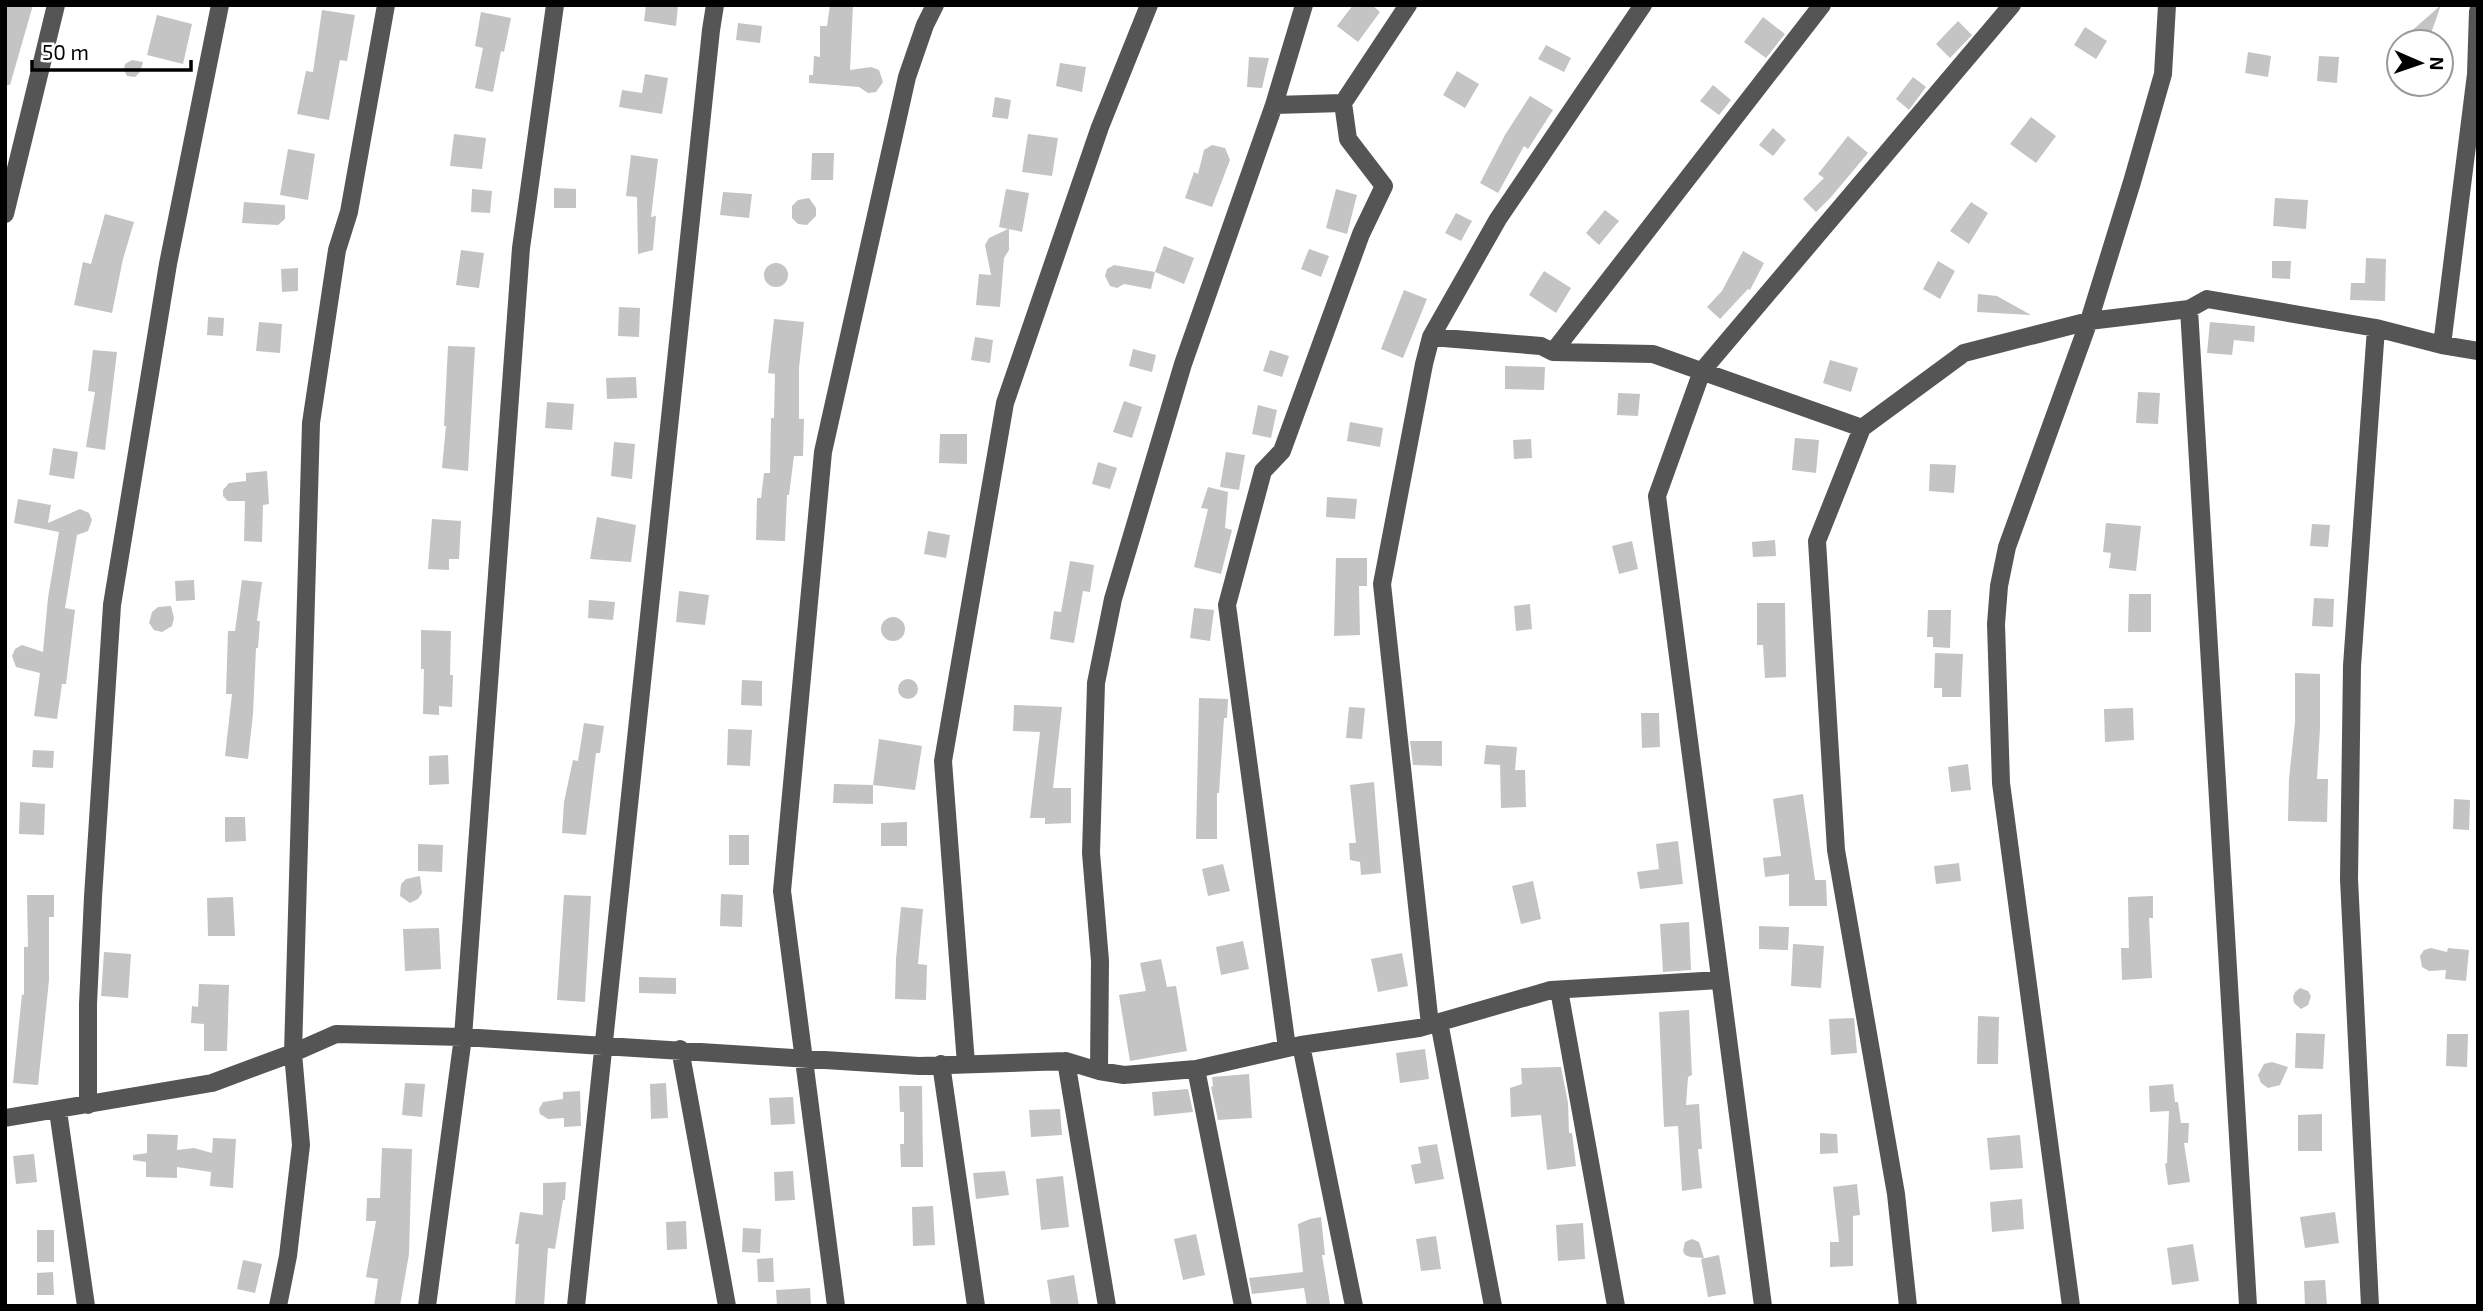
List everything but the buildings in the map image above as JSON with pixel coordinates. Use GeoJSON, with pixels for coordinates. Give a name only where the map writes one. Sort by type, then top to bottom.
{"type":"FeatureCollection","features":[{"type":"Feature","properties":{"kind":"street"},"geometry":{"type":"LineString","coordinates":[[5,214],[56,5]]}},
{"type":"Feature","properties":{"kind":"street"},"geometry":{"type":"LineString","coordinates":[[88,1105],[88,1004],[112,605],[168,264],[220,5]]}},
{"type":"Feature","properties":{"kind":"street"},"geometry":{"type":"LineString","coordinates":[[278,1306],[288,1256],[301,1145],[293,1053],[311,423],[337,250],[349,212],[386,5]]}},
{"type":"Feature","properties":{"kind":"street"},"geometry":{"type":"LineString","coordinates":[[427,1306],[463,1037],[521,248],[555,5]]}},
{"type":"Feature","properties":{"kind":"street"},"geometry":{"type":"LineString","coordinates":[[576,1306],[715,5]]}},
{"type":"Feature","properties":{"kind":"street"},"geometry":{"type":"LineString","coordinates":[[836,1306],[782,891],[823,452],[908,77],[934,5]]}},
{"type":"Feature","properties":{"kind":"street"},"geometry":{"type":"LineString","coordinates":[[965,1064],[943,761],[995,458],[1005,403],[1100,127],[1149,5]]}},
{"type":"Feature","properties":{"kind":"street"},"geometry":{"type":"LineString","coordinates":[[1099,1071],[1100,961],[1091,853],[1096,683],[1113,599],[1179,377],[1274,105],[1304,5]]}},
{"type":"Feature","properties":{"kind":"street"},"geometry":{"type":"LineString","coordinates":[[1354,1306],[1294,1047],[1227,605],[1263,471],[1282,451],[1361,234],[1384,186],[1348,139],[1343,103],[1408,5]]}},
{"type":"Feature","properties":{"kind":"street"},"geometry":{"type":"LineString","coordinates":[[1493,1306],[1434,1023],[1382,584],[1431,337],[1498,219],[1643,5]]}},
{"type":"Feature","properties":{"kind":"street"},"geometry":{"type":"LineString","coordinates":[[1553,352],[1822,5]]}},
{"type":"Feature","properties":{"kind":"street"},"geometry":{"type":"LineString","coordinates":[[1763,1306],[1657,496],[1702,371],[2012,5]]}},
{"type":"Feature","properties":{"kind":"street"},"geometry":{"type":"LineString","coordinates":[[2071,1306],[2001,783],[1996,624],[1999,586],[2007,547],[2089,321],[2133,182],[2163,74],[2167,5]]}},
{"type":"Feature","properties":{"kind":"street"},"geometry":{"type":"LineString","coordinates":[[2442,345],[2476,74],[2478,11]]}},
{"type":"Feature","properties":{"kind":"street"},"geometry":{"type":"LineString","coordinates":[[1274,105],[1343,103]]}},
{"type":"Feature","properties":{"kind":"street"},"geometry":{"type":"LineString","coordinates":[[1908,1306],[1896,1194],[1836,850],[1817,541],[1861,428],[1964,353],[2089,321],[2189,309],[2207,299],[2376,328],[2478,351]]}},
{"type":"Feature","properties":{"kind":"street"},"geometry":{"type":"LineString","coordinates":[[2189,309],[2248,1306]]}},
{"type":"Feature","properties":{"kind":"street"},"geometry":{"type":"LineString","coordinates":[[2370,1306],[2348,879],[2352,666],[2376,328]]}},
{"type":"Feature","properties":{"kind":"street"},"geometry":{"type":"LineString","coordinates":[[1431,337],[1541,346],[1553,352],[1653,354],[1861,428]]}},
{"type":"Feature","properties":{"kind":"street"},"geometry":{"type":"LineString","coordinates":[[5,1118],[212,1083],[336,1034],[463,1037],[919,1066],[1066,1061],[1124,1075],[1196,1069],[1294,1047],[1434,1023],[1551,990],[1720,980]]}},
{"type":"Feature","properties":{"kind":"street"},"geometry":{"type":"LineString","coordinates":[[1559,990],[1616,1306]]}},
{"type":"Feature","properties":{"kind":"street"},"geometry":{"type":"LineString","coordinates":[[680,1049],[727,1306]]}},
{"type":"Feature","properties":{"kind":"street"},"geometry":{"type":"LineString","coordinates":[[1066,1061],[1108,1306]]}},
{"type":"Feature","properties":{"kind":"street"},"geometry":{"type":"LineString","coordinates":[[941,1064],[975,1306]]}},
{"type":"Feature","properties":{"kind":"street"},"geometry":{"type":"LineString","coordinates":[[1196,1069],[1243,1306]]}},
{"type":"Feature","properties":{"kind":"street"},"geometry":{"type":"LineString","coordinates":[[58,1111],[86,1306]]}}]}
